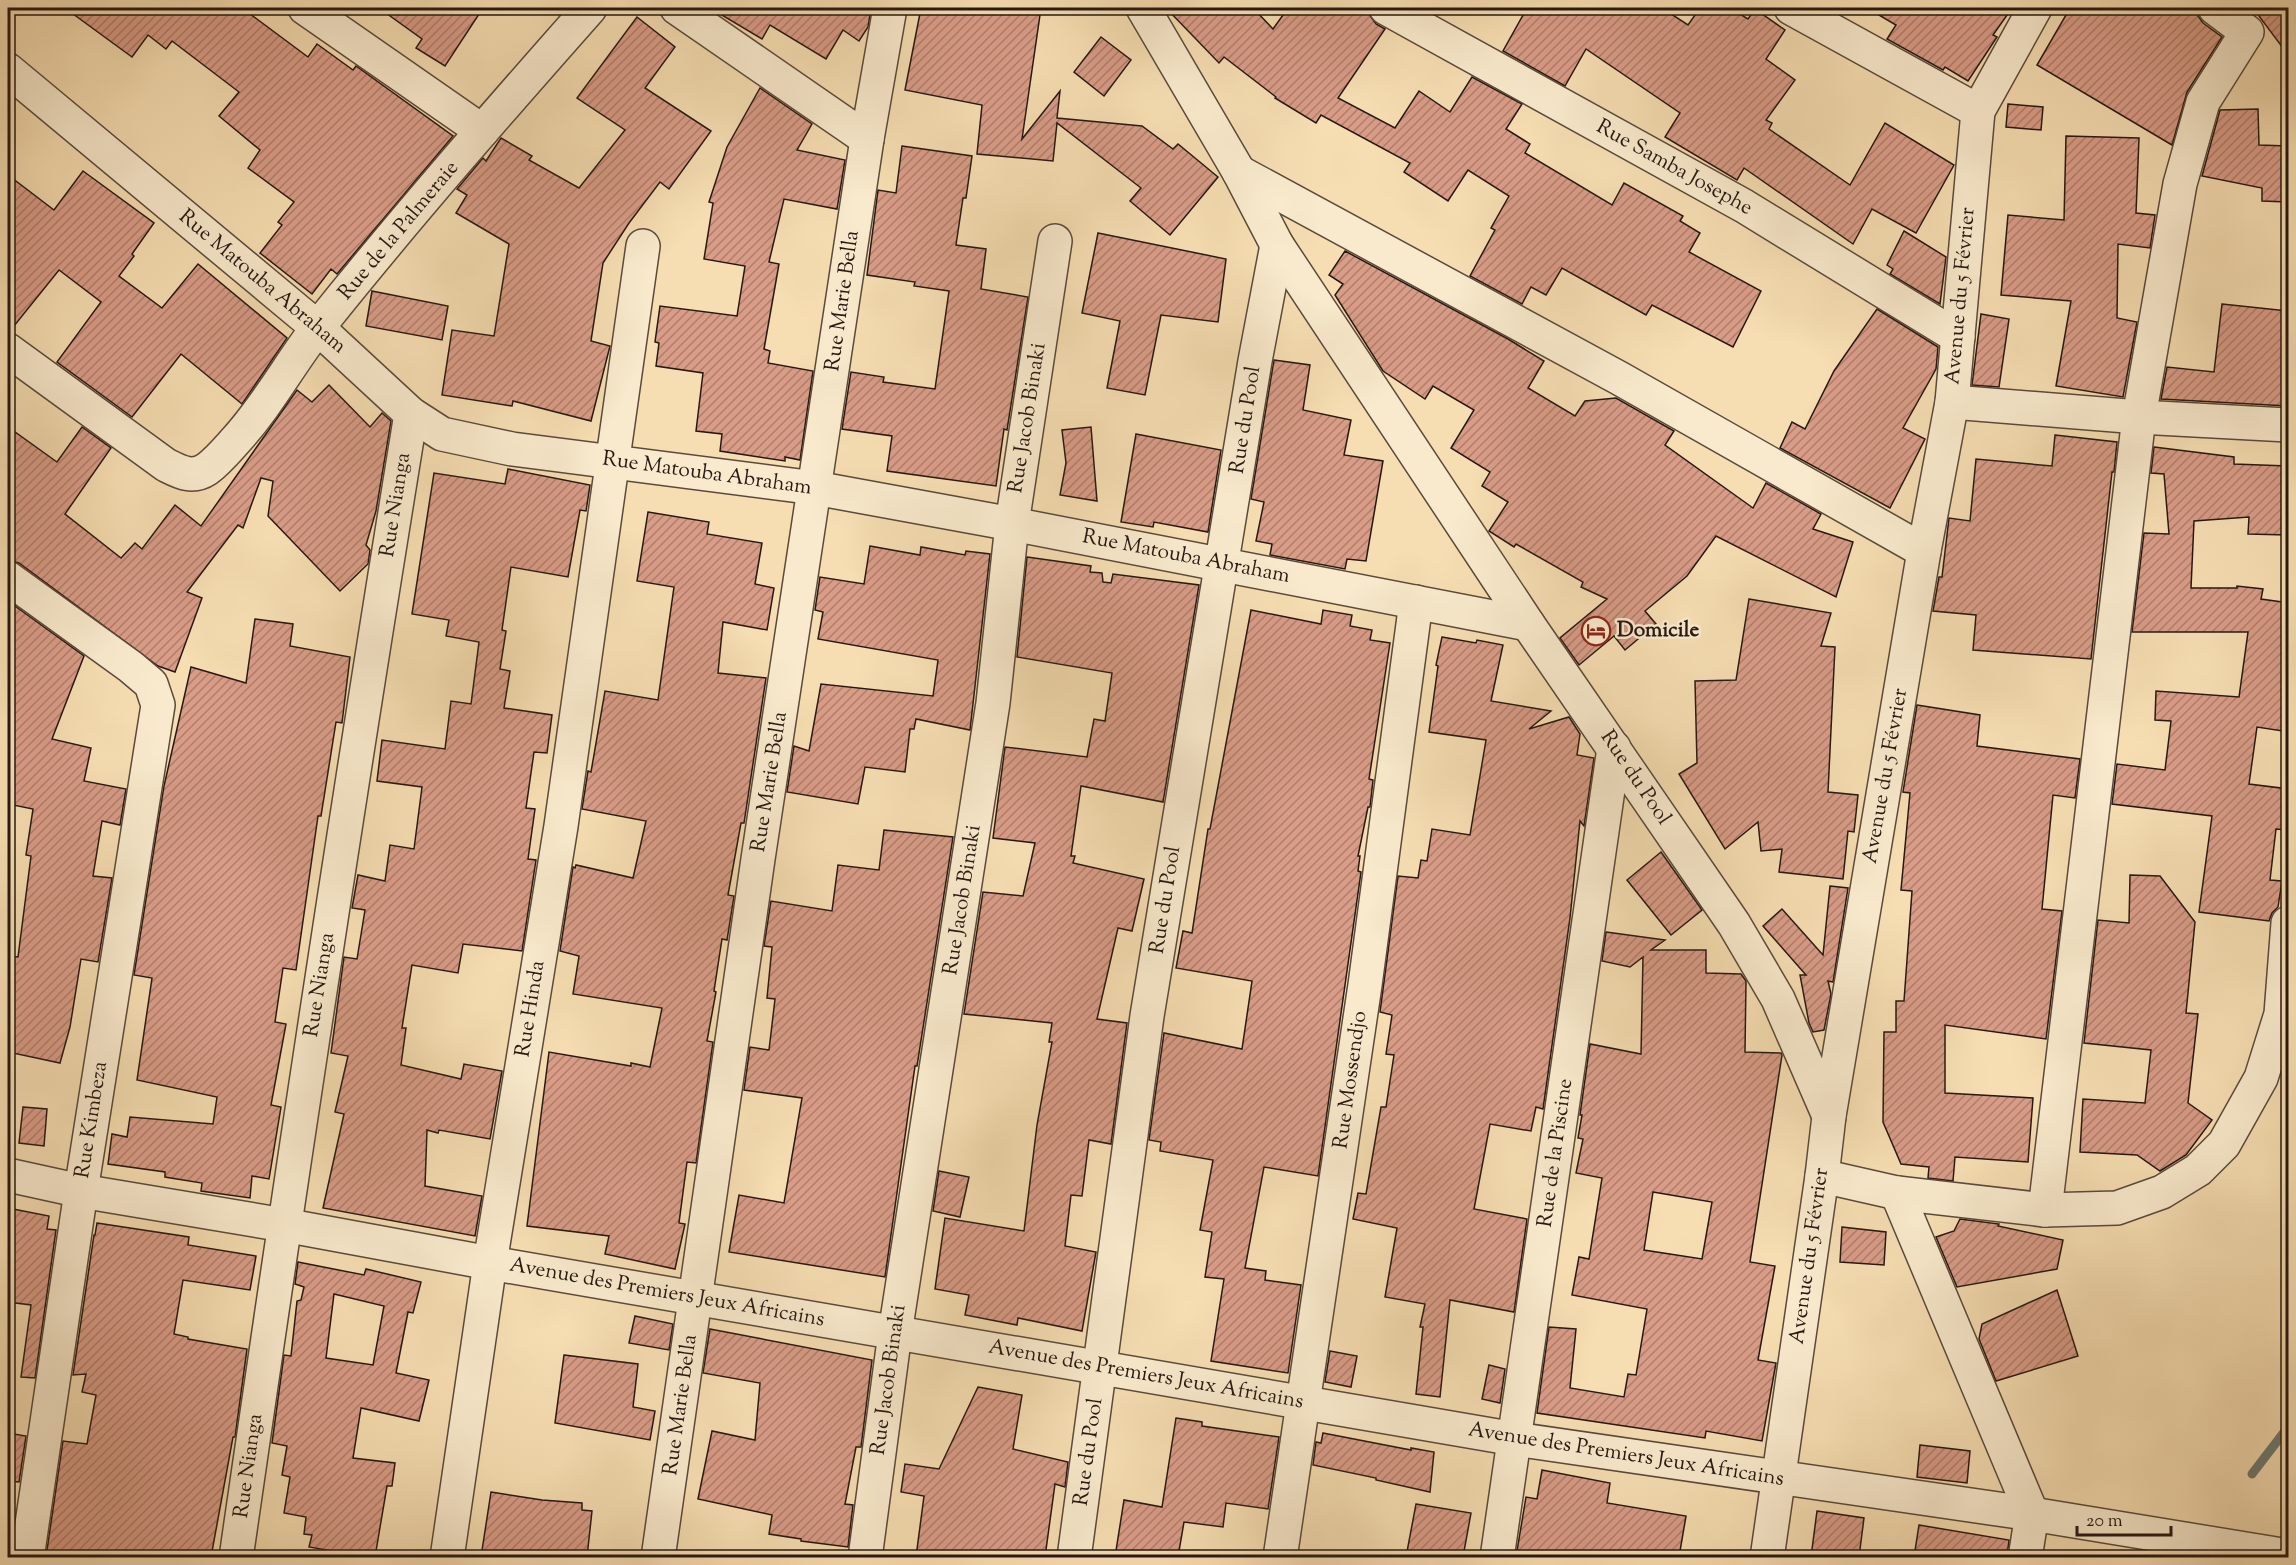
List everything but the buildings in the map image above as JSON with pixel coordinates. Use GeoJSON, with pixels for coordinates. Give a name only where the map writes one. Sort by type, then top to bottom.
{"type":"FeatureCollection","features":[{"type":"Feature","properties":{"kind":"street"},"geometry":{"type":"LineString","coordinates":[[305,8],[482,131]]}},
{"type":"Feature","properties":{"kind":"street","name":"Rue de la Palmeraie"},"geometry":{"type":"LineString","coordinates":[[8,350],[165,465],[184,474],[199,474],[217,460],[254,420],[318,328],[482,131],[590,8]]}},
{"type":"Feature","properties":{"kind":"street"},"geometry":{"type":"LineString","coordinates":[[677,8],[867,139]]}},
{"type":"Feature","properties":{"kind":"street","name":"Rue Marie Bella"},"geometry":{"type":"LineString","coordinates":[[658,1557],[758,859],[867,139],[890,8]]}},
{"type":"Feature","properties":{"kind":"street","name":"Rue du Pool"},"geometry":{"type":"LineString","coordinates":[[1143,8],[1239,172],[1277,245],[1528,624],[1734,924],[1778,999],[1829,1116]]}},
{"type":"Feature","properties":{"kind":"street","name":"Rue Samba Josephe"},"geometry":{"type":"LineString","coordinates":[[1386,8],[1744,206],[1958,337]]}},
{"type":"Feature","properties":{"kind":"street"},"geometry":{"type":"LineString","coordinates":[[1791,8],[1978,111]]}},
{"type":"Feature","properties":{"kind":"street","name":"Avenue du 5 Février"},"geometry":{"type":"LineString","coordinates":[[1767,1557],[1780,1478],[1829,1116],[1924,551],[1952,402],[1978,111],[2035,8]]}},
{"type":"Feature","properties":{"kind":"street"},"geometry":{"type":"LineString","coordinates":[[2045,1210],[2139,417],[2180,184],[2194,133],[2203,102],[2247,32],[2215,8]]}},
{"type":"Feature","properties":{"kind":"street","name":"Rue Matouba Abraham"},"geometry":{"type":"LineString","coordinates":[[8,70],[318,328],[411,414],[442,434],[512,449],[815,488],[1528,624]]}},
{"type":"Feature","properties":{"kind":"street"},"geometry":{"type":"LineString","coordinates":[[1239,172],[1619,378],[1924,551]]}},
{"type":"Feature","properties":{"kind":"street","name":"Rue Jacob Binaki"},"geometry":{"type":"LineString","coordinates":[[865,1557],[895,1333],[993,703],[1012,524],[1055,241]]}},
{"type":"Feature","properties":{"kind":"street","name":"Rue du Pool"},"geometry":{"type":"LineString","coordinates":[[1074,1557],[1147,1016],[1277,245]]}},
{"type":"Feature","properties":{"kind":"street","name":"Rue Hinda"},"geometry":{"type":"LineString","coordinates":[[447,1557],[490,1263],[559,838],[643,246]]}},
{"type":"Feature","properties":{"kind":"street"},"geometry":{"type":"LineString","coordinates":[[1952,402],[2139,417],[2289,425]]}},
{"type":"Feature","properties":{"kind":"street","name":"Rue Nianga"},"geometry":{"type":"LineString","coordinates":[[236,1557],[345,819],[411,414]]}},
{"type":"Feature","properties":{"kind":"street","name":"Rue Kimbeza"},"geometry":{"type":"LineString","coordinates":[[8,578],[131,667],[151,684],[158,705],[81,1191],[27,1557]]}},
{"type":"Feature","properties":{"kind":"street","name":"Rue Mossendjo"},"geometry":{"type":"LineString","coordinates":[[1280,1557],[1365,985],[1416,602]]}},
{"type":"Feature","properties":{"kind":"street","name":"Rue de la Piscine"},"geometry":{"type":"LineString","coordinates":[[1497,1557],[1614,748]]}},
{"type":"Feature","properties":{"kind":"street"},"geometry":{"type":"LineString","coordinates":[[1822,1176],[1897,1193],[2045,1210],[2117,1208],[2162,1192],[2198,1170],[2224,1144],[2261,1078],[2285,1015],[2289,923]]}},
{"type":"Feature","properties":{"kind":"street","name":"Avenue des Premiers Jeux Africains"},"geometry":{"type":"LineString","coordinates":[[8,1175],[81,1191],[490,1263],[1515,1439],[2032,1514],[2230,1553],[2289,1556]]}},
{"type":"Feature","properties":{"kind":"street"},"geometry":{"type":"LineString","coordinates":[[1897,1193],[2032,1514],[2025,1557]]}},
{"type":"Feature","properties":{"kind":"waterway"},"geometry":{"type":"LineString","coordinates":[[2252,1474],[2288,1427]]}},
{"type":"Feature","properties":{"kind":"place","name":"Domicile"},"geometry":{"type":"Point","coordinates":[1596,631]}}]}
